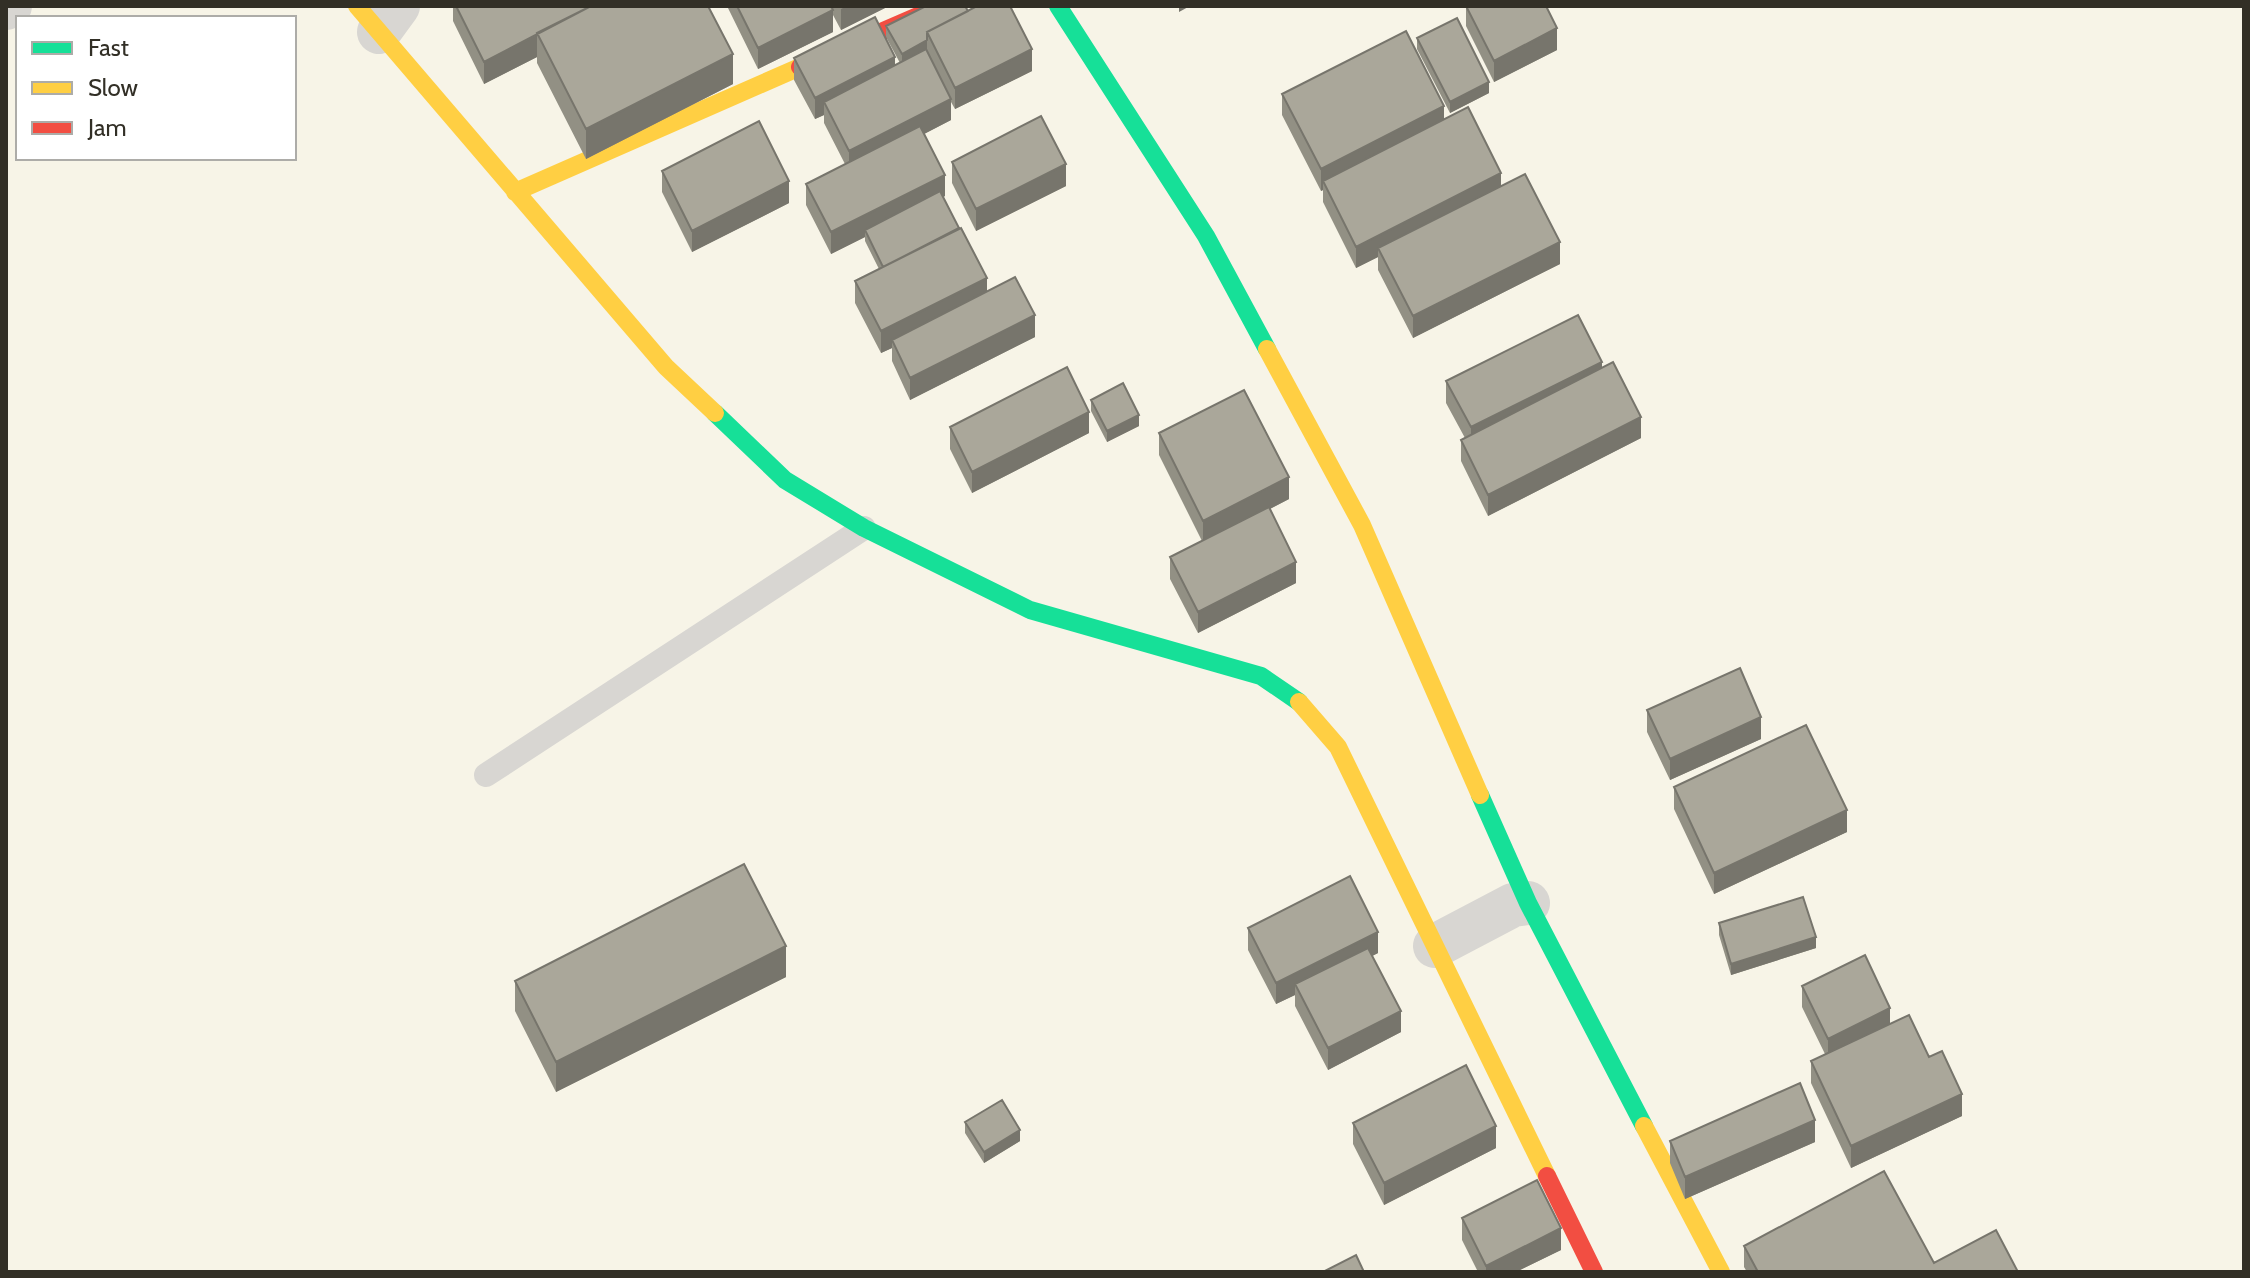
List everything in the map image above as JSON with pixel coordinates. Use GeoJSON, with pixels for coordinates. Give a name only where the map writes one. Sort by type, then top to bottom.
{"type":"FeatureCollection","features":[{"type":"Feature","properties":{"kind":"street"},"geometry":{"type":"LineString","coordinates":[[515,192],[941,6]]}},
{"type":"Feature","properties":{"kind":"street"},"geometry":{"type":"LineString","coordinates":[[1058,6],[1206,236],[1362,525],[1521,904],[1721,1272]]}},
{"type":"Feature","properties":{"kind":"street"},"geometry":{"type":"LineString","coordinates":[[378,15],[515,192],[666,367],[785,480],[864,528],[1030,610],[1261,676],[1288,690],[1338,747],[1452,936],[1594,1272]]}},
{"type":"Feature","properties":{"kind":"street"},"geometry":{"type":"LineString","coordinates":[[1452,936],[1521,904]]}},
{"type":"Feature","properties":{"kind":"lane"},"geometry":{"type":"LineString","coordinates":[[486,775],[864,528]]}},
{"type":"Feature","properties":{"kind":"building"},"geometry":{"type":"Polygon","coordinates":[[[456,6],[591,6],[484,62],[456,6]]]}},
{"type":"Feature","properties":{"kind":"building"},"geometry":{"type":"Polygon","coordinates":[[[591,6],[708,6],[733,54],[586,129],[537,33],[591,6]]]}},
{"type":"Feature","properties":{"kind":"building"},"geometry":{"type":"Polygon","coordinates":[[[737,6],[831,6],[833,10],[758,48],[737,6]]]}},
{"type":"Feature","properties":{"kind":"building"},"geometry":{"type":"Polygon","coordinates":[[[926,6],[965,6],[968,11],[927,32],[927,40],[902,54],[886,26],[926,6]]]}},
{"type":"Feature","properties":{"kind":"building"},"geometry":{"type":"Polygon","coordinates":[[[977,6],[1010,6],[1032,49],[955,88],[927,32],[977,6]]]}},
{"type":"Feature","properties":{"kind":"building"},"geometry":{"type":"Polygon","coordinates":[[[1466,6],[1546,6],[1557,28],[1494,61],[1466,6]]]}},
{"type":"Feature","properties":{"kind":"building"},"geometry":{"type":"Polygon","coordinates":[[[875,17],[895,57],[815,98],[794,58],[875,17]]]}},
{"type":"Feature","properties":{"kind":"building"},"geometry":{"type":"Polygon","coordinates":[[[1457,18],[1489,82],[1450,102],[1417,38],[1457,18]]]}},
{"type":"Feature","properties":{"kind":"building"},"geometry":{"type":"Polygon","coordinates":[[[1406,31],[1444,106],[1321,169],[1282,94],[1406,31]]]}},
{"type":"Feature","properties":{"kind":"building"},"geometry":{"type":"Polygon","coordinates":[[[926,49],[951,99],[849,151],[824,102],[926,49]]]}},
{"type":"Feature","properties":{"kind":"building"},"geometry":{"type":"Polygon","coordinates":[[[1468,107],[1501,173],[1356,247],[1323,181],[1468,107]]]}},
{"type":"Feature","properties":{"kind":"building"},"geometry":{"type":"Polygon","coordinates":[[[1041,116],[1066,164],[976,209],[952,162],[1041,116]]]}},
{"type":"Feature","properties":{"kind":"building"},"geometry":{"type":"Polygon","coordinates":[[[759,121],[789,181],[692,231],[662,171],[759,121]]]}},
{"type":"Feature","properties":{"kind":"building"},"geometry":{"type":"Polygon","coordinates":[[[920,126],[945,175],[831,232],[806,184],[920,126]]]}},
{"type":"Feature","properties":{"kind":"building"},"geometry":{"type":"Polygon","coordinates":[[[1525,174],[1560,242],[1413,316],[1378,248],[1525,174]]]}},
{"type":"Feature","properties":{"kind":"building"},"geometry":{"type":"Polygon","coordinates":[[[940,191],[959,228],[883,267],[865,230],[940,191]]]}},
{"type":"Feature","properties":{"kind":"building"},"geometry":{"type":"Polygon","coordinates":[[[961,228],[987,278],[881,331],[855,281],[961,228]]]}},
{"type":"Feature","properties":{"kind":"building"},"geometry":{"type":"Polygon","coordinates":[[[1015,277],[1035,315],[910,378],[892,340],[1015,277]]]}},
{"type":"Feature","properties":{"kind":"building"},"geometry":{"type":"Polygon","coordinates":[[[1578,315],[1602,362],[1471,427],[1446,381],[1578,315]]]}},
{"type":"Feature","properties":{"kind":"building"},"geometry":{"type":"Polygon","coordinates":[[[1613,362],[1641,417],[1488,495],[1461,440],[1613,362]]]}},
{"type":"Feature","properties":{"kind":"building"},"geometry":{"type":"Polygon","coordinates":[[[1067,367],[1089,412],[972,472],[950,427],[1067,367]]]}},
{"type":"Feature","properties":{"kind":"building"},"geometry":{"type":"Polygon","coordinates":[[[1123,383],[1139,415],[1107,431],[1091,400],[1123,383]]]}},
{"type":"Feature","properties":{"kind":"building"},"geometry":{"type":"Polygon","coordinates":[[[1244,390],[1289,477],[1203,521],[1159,433],[1244,390]]]}},
{"type":"Feature","properties":{"kind":"building"},"geometry":{"type":"Polygon","coordinates":[[[1269,507],[1296,562],[1198,612],[1170,557],[1269,507]]]}},
{"type":"Feature","properties":{"kind":"building"},"geometry":{"type":"Polygon","coordinates":[[[1740,668],[1761,717],[1670,759],[1647,710],[1740,668]]]}},
{"type":"Feature","properties":{"kind":"building"},"geometry":{"type":"Polygon","coordinates":[[[1806,725],[1847,810],[1714,873],[1674,787],[1806,725]]]}},
{"type":"Feature","properties":{"kind":"building"},"geometry":{"type":"Polygon","coordinates":[[[744,864],[786,946],[556,1062],[515,981],[744,864]]]}},
{"type":"Feature","properties":{"kind":"building"},"geometry":{"type":"Polygon","coordinates":[[[1350,876],[1378,932],[1276,983],[1248,928],[1350,876]]]}},
{"type":"Feature","properties":{"kind":"building"},"geometry":{"type":"Polygon","coordinates":[[[1803,897],[1816,937],[1731,964],[1719,923],[1803,897]]]}},
{"type":"Feature","properties":{"kind":"building"},"geometry":{"type":"Polygon","coordinates":[[[1368,948],[1401,1011],[1328,1048],[1295,984],[1368,948]]]}},
{"type":"Feature","properties":{"kind":"building"},"geometry":{"type":"Polygon","coordinates":[[[1865,955],[1890,1008],[1828,1039],[1802,986],[1865,955]]]}},
{"type":"Feature","properties":{"kind":"building"},"geometry":{"type":"Polygon","coordinates":[[[1909,1015],[1929,1057],[1942,1051],[1962,1094],[1851,1146],[1811,1061],[1909,1015]]]}},
{"type":"Feature","properties":{"kind":"building"},"geometry":{"type":"Polygon","coordinates":[[[1466,1065],[1496,1126],[1384,1183],[1353,1123],[1466,1065]]]}},
{"type":"Feature","properties":{"kind":"building"},"geometry":{"type":"Polygon","coordinates":[[[1800,1083],[1815,1120],[1685,1177],[1670,1141],[1800,1083]]]}},
{"type":"Feature","properties":{"kind":"building"},"geometry":{"type":"Polygon","coordinates":[[[1002,1100],[1020,1130],[984,1152],[965,1122],[1002,1100]]]}},
{"type":"Feature","properties":{"kind":"building"},"geometry":{"type":"Polygon","coordinates":[[[1884,1171],[1934,1263],[1996,1230],[2018,1272],[1758,1272],[1744,1246],[1884,1171]]]}},
{"type":"Feature","properties":{"kind":"building"},"geometry":{"type":"Polygon","coordinates":[[[1537,1180],[1561,1228],[1486,1266],[1462,1218],[1537,1180]]]}},
{"type":"Feature","properties":{"kind":"building"},"geometry":{"type":"Polygon","coordinates":[[[1356,1255],[1364,1272],[1323,1272],[1356,1255]]]}},
{"type":"Feature","properties":{"kind":"traffic: fast"},"geometry":{"type":"LineString","coordinates":[[1058,6],[1206,236],[1267,349]]}},
{"type":"Feature","properties":{"kind":"traffic: fast"},"geometry":{"type":"LineString","coordinates":[[715,413],[785,480],[864,528],[1030,610],[1261,676],[1299,702]]}},
{"type":"Feature","properties":{"kind":"traffic: fast"},"geometry":{"type":"LineString","coordinates":[[1480,795],[1528,903],[1644,1126]]}},
{"type":"Feature","properties":{"kind":"traffic: slow"},"geometry":{"type":"LineString","coordinates":[[357,6],[666,367],[715,413]]}},
{"type":"Feature","properties":{"kind":"traffic: slow"},"geometry":{"type":"LineString","coordinates":[[515,192],[800,67]]}},
{"type":"Feature","properties":{"kind":"traffic: slow"},"geometry":{"type":"LineString","coordinates":[[1267,349],[1362,525],[1480,795]]}},
{"type":"Feature","properties":{"kind":"traffic: slow"},"geometry":{"type":"LineString","coordinates":[[1299,702],[1338,747],[1547,1176]]}},
{"type":"Feature","properties":{"kind":"traffic: slow"},"geometry":{"type":"LineString","coordinates":[[1644,1126],[1721,1272]]}},
{"type":"Feature","properties":{"kind":"traffic: jam"},"geometry":{"type":"LineString","coordinates":[[800,67],[941,6]]}},
{"type":"Feature","properties":{"kind":"traffic: jam"},"geometry":{"type":"LineString","coordinates":[[1547,1176],[1594,1272]]}}]}
